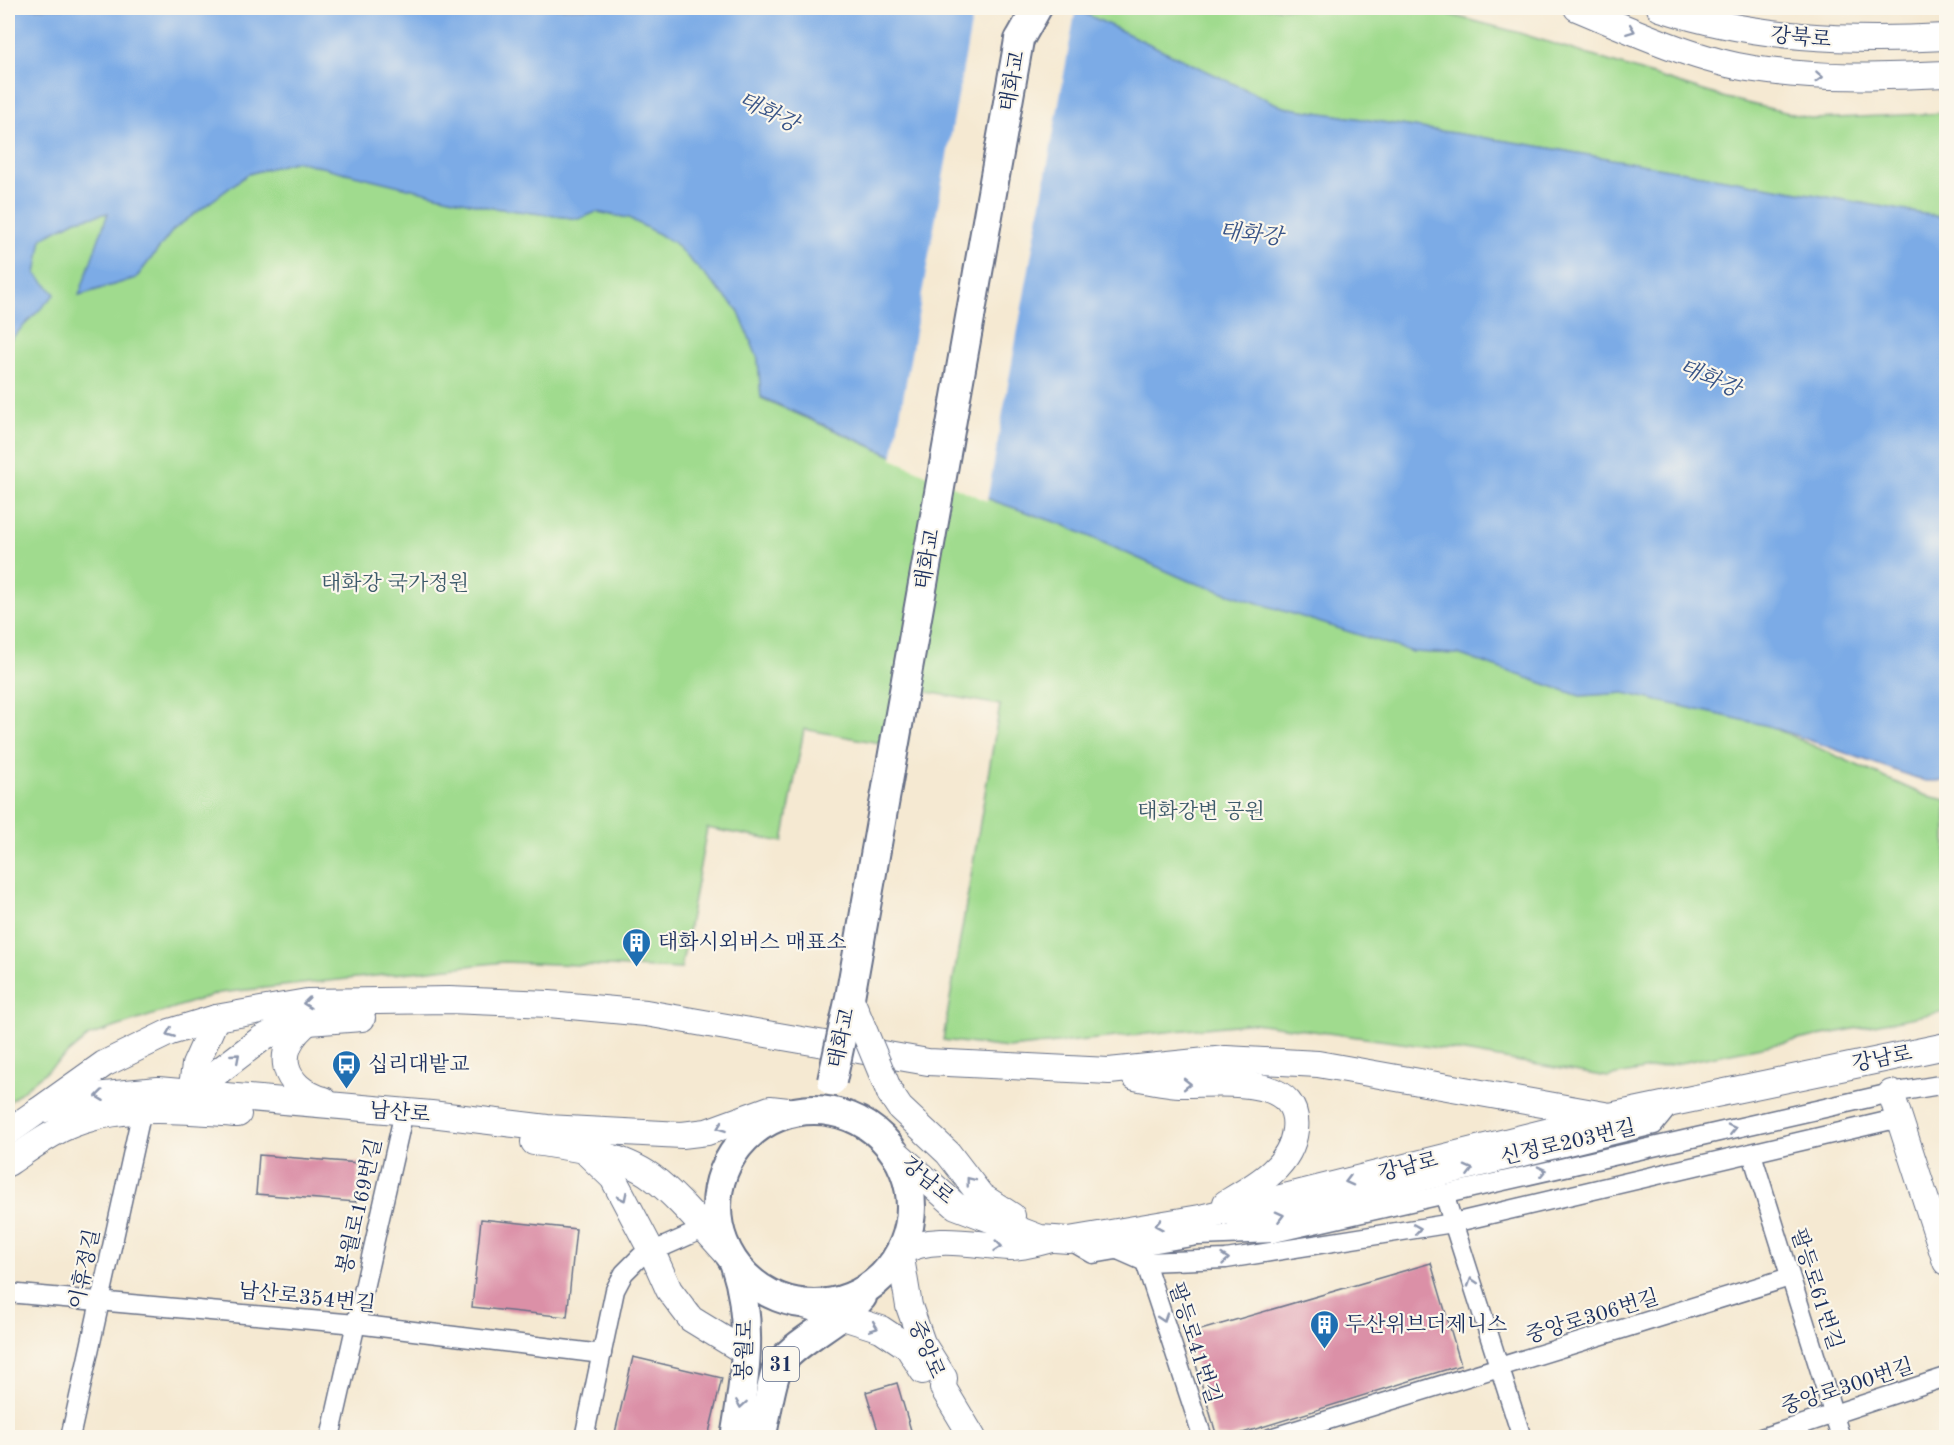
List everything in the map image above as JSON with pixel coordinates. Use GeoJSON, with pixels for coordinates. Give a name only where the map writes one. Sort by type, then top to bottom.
{"type":"FeatureCollection","features":[{"type":"Feature","properties":{"kind":"main road","name":"태화교"},"geometry":{"type":"LineString","coordinates":[[827,1111],[850,997],[1026,8]]}},
{"type":"Feature","properties":{"kind":"main road"},"geometry":{"type":"LineString","coordinates":[[1019,40],[1037,8]]}},
{"type":"Feature","properties":{"kind":"main road"},"geometry":{"type":"LineString","coordinates":[[1577,8],[1683,49],[1752,69],[1841,78],[1947,74]]}},
{"type":"Feature","properties":{"kind":"main road","name":"강북로"},"geometry":{"type":"LineString","coordinates":[[1660,8],[1700,21],[1789,37],[1835,40],[1947,38]]}},
{"type":"Feature","properties":{"kind":"main road"},"geometry":{"type":"LineString","coordinates":[[850,997],[890,1093],[900,1108],[948,1153],[981,1196],[1060,1240]]}},
{"type":"Feature","properties":{"kind":"main road"},"geometry":{"type":"LineString","coordinates":[[8,1163],[65,1127],[104,1113],[150,1110],[196,1102],[261,1039],[308,1022],[403,1017],[450,1000]]}},
{"type":"Feature","properties":{"kind":"main road"},"geometry":{"type":"LineString","coordinates":[[38,1111],[104,1064],[171,1032],[216,1018],[307,1002],[450,1000],[549,1004],[646,1013],[928,1062],[1109,1071],[1226,1059],[1318,1064],[1610,1116]]}},
{"type":"Feature","properties":{"kind":"main road"},"geometry":{"type":"LineString","coordinates":[[196,1102],[195,1065],[216,1018]]}},
{"type":"Feature","properties":{"kind":"main road"},"geometry":{"type":"LineString","coordinates":[[308,1022],[295,1032],[288,1043],[285,1056],[292,1082],[302,1092],[353,1108]]}},
{"type":"Feature","properties":{"kind":"main road","name":"강남로"},"geometry":{"type":"LineString","coordinates":[[892,1149],[956,1206],[1040,1238],[1060,1240],[1199,1227],[1610,1116],[1841,1066],[1947,1046]]}},
{"type":"Feature","properties":{"kind":"main road"},"geometry":{"type":"LineString","coordinates":[[1109,1071],[1158,1082],[1255,1085],[1277,1092],[1290,1106],[1296,1123],[1294,1144],[1282,1162],[1254,1187],[1199,1227]]}},
{"type":"Feature","properties":{"kind":"main road","name":"남산로"},"geometry":{"type":"LineString","coordinates":[[8,1132],[38,1111],[94,1096],[158,1090],[196,1102],[401,1125],[545,1144],[586,1152],[625,1163],[650,1176],[710,1226]]}},
{"type":"Feature","properties":{"kind":"main road"},"geometry":{"type":"LineString","coordinates":[[1891,1093],[1947,1262]]}},
{"type":"Feature","properties":{"kind":"main road","name":"남산로"},"geometry":{"type":"LineString","coordinates":[[196,1102],[353,1108],[547,1128],[682,1136],[707,1132],[770,1109],[797,1112]]}},
{"type":"Feature","properties":{"kind":"main road"},"geometry":{"type":"LineString","coordinates":[[827,1111],[858,1120],[884,1139],[892,1149],[903,1166],[912,1198],[910,1230],[896,1261],[872,1286],[846,1300],[816,1305],[786,1301],[761,1289],[734,1261],[710,1226],[717,1193],[724,1169],[737,1147],[765,1124],[777,1117],[797,1112],[827,1111]]}},
{"type":"Feature","properties":{"kind":"main road"},"geometry":{"type":"LineString","coordinates":[[586,1152],[613,1178],[669,1290],[692,1319],[746,1352]]}},
{"type":"Feature","properties":{"kind":"main road"},"geometry":{"type":"LineString","coordinates":[[900,1252],[912,1246],[950,1241],[1014,1247],[1060,1240]]}},
{"type":"Feature","properties":{"kind":"main road","name":"중앙로"},"geometry":{"type":"LineString","coordinates":[[900,1252],[909,1306],[922,1343],[944,1378],[943,1388],[973,1437]]}},
{"type":"Feature","properties":{"kind":"main road","name":"봉월로"},"geometry":{"type":"LineString","coordinates":[[734,1261],[747,1316],[744,1383],[735,1437]]}},
{"type":"Feature","properties":{"kind":"main road","name":"봉월로"},"geometry":{"type":"LineString","coordinates":[[762,1437],[778,1367],[789,1354],[856,1305],[872,1286]]}},
{"type":"Feature","properties":{"kind":"main road"},"geometry":{"type":"LineString","coordinates":[[799,1303],[881,1329],[908,1347],[930,1382],[943,1388]]}},
{"type":"Feature","properties":{"kind":"street","name":"신정로203번길"},"geometry":{"type":"LineString","coordinates":[[1199,1227],[1274,1233],[1891,1093],[1947,1084]]}},
{"type":"Feature","properties":{"kind":"street"},"geometry":{"type":"LineString","coordinates":[[1060,1240],[1094,1254],[1120,1251],[1199,1227],[1654,1125],[1671,1104]]}},
{"type":"Feature","properties":{"kind":"street","name":"이휴정길"},"geometry":{"type":"LineString","coordinates":[[70,1437],[100,1300],[150,1110]]}},
{"type":"Feature","properties":{"kind":"street"},"geometry":{"type":"LineString","coordinates":[[1120,1251],[1145,1262],[1226,1259],[1453,1223],[1900,1118]]}},
{"type":"Feature","properties":{"kind":"street","name":"봉월로169번길"},"geometry":{"type":"LineString","coordinates":[[330,1437],[401,1125]]}},
{"type":"Feature","properties":{"kind":"street","name":"팔등로61번길"},"geometry":{"type":"LineString","coordinates":[[1752,1154],[1841,1437]]}},
{"type":"Feature","properties":{"kind":"street"},"geometry":{"type":"LineString","coordinates":[[1444,1194],[1522,1437]]}},
{"type":"Feature","properties":{"kind":"street"},"geometry":{"type":"LineString","coordinates":[[584,1437],[615,1290],[624,1273],[640,1257],[710,1226]]}},
{"type":"Feature","properties":{"kind":"street","name":"팔등로41번길"},"geometry":{"type":"LineString","coordinates":[[1145,1262],[1203,1437]]}},
{"type":"Feature","properties":{"kind":"street","name":"중앙로306번길"},"geometry":{"type":"LineString","coordinates":[[1270,1437],[1790,1277]]}},
{"type":"Feature","properties":{"kind":"street","name":"남산로354번길"},"geometry":{"type":"LineString","coordinates":[[8,1293],[356,1324],[602,1354]]}},
{"type":"Feature","properties":{"kind":"street","name":"중앙로300번길"},"geometry":{"type":"LineString","coordinates":[[1761,1437],[1947,1377]]}},
{"type":"Feature","properties":{"kind":"green space"},"geometry":{"type":"Polygon","coordinates":[[[1073,8],[1424,8],[1516,32],[1726,98],[1814,119],[1946,113],[1946,218],[1532,145],[1283,107],[1073,8]]]}},
{"type":"Feature","properties":{"kind":"green space","name":"태화강 국가정원"},"geometry":{"type":"Polygon","coordinates":[[[297,161],[487,207],[579,219],[596,212],[629,218],[673,242],[738,310],[758,359],[761,398],[994,501],[1064,525],[1189,581],[1413,652],[1458,654],[1580,696],[1624,693],[1769,726],[1924,795],[1946,800],[1946,1011],[1608,1077],[1453,1050],[1254,1023],[1008,1048],[943,1040],[1000,705],[917,690],[906,748],[804,729],[783,842],[707,828],[681,969],[504,962],[219,993],[89,1036],[8,1103],[8,342],[54,294],[36,274],[42,238],[76,220],[109,212],[80,295],[136,278],[173,230],[248,174],[297,161]]]}},
{"type":"Feature","properties":{"kind":"water","name":"태화강"},"geometry":{"type":"Polygon","coordinates":[[[8,8],[1073,8],[1283,107],[1532,145],[1946,218],[1946,781],[1925,781],[1769,726],[1624,693],[1580,696],[1458,654],[1413,652],[1189,581],[1064,525],[994,501],[761,397],[758,359],[738,310],[673,242],[629,218],[596,212],[579,219],[487,207],[297,161],[248,174],[173,230],[136,278],[79,295],[108,213],[76,220],[42,238],[36,274],[55,294],[8,342],[8,8]]]}},
{"type":"Feature","properties":{"kind":"pier"},"geometry":{"type":"Polygon","coordinates":[[[974,8],[1076,8],[987,501],[892,459],[974,8]]]}},
{"type":"Feature","properties":{"kind":"building"},"geometry":{"type":"Polygon","coordinates":[[[259,1155],[359,1163],[356,1202],[256,1194],[259,1155]]]}},
{"type":"Feature","properties":{"kind":"building"},"geometry":{"type":"Polygon","coordinates":[[[481,1219],[576,1229],[567,1317],[472,1307],[481,1219]]]}},
{"type":"Feature","properties":{"kind":"building","name":"두산위브더제니스"},"geometry":{"type":"Polygon","coordinates":[[[1431,1263],[1461,1365],[1230,1437],[1217,1437],[1187,1334],[1431,1263]]]}},
{"type":"Feature","properties":{"kind":"building"},"geometry":{"type":"Polygon","coordinates":[[[633,1357],[722,1378],[708,1437],[614,1437],[633,1357]]]}},
{"type":"Feature","properties":{"kind":"building"},"geometry":{"type":"Polygon","coordinates":[[[897,1383],[913,1437],[880,1437],[866,1392],[897,1383]]]}},
{"type":"Feature","properties":{"kind":"place","name":"태화시외버스 매표소"},"geometry":{"type":"Point","coordinates":[637,968]}},
{"type":"Feature","properties":{"kind":"place","name":"십리대밭교"},"geometry":{"type":"Point","coordinates":[347,1090]}},
{"type":"Feature","properties":{"kind":"place","name":"두산위브더제니스"},"geometry":{"type":"Point","coordinates":[1324,1350]}},
{"type":"Feature","properties":{"kind":"park label","name":"태화강변 공원"},"geometry":{"type":"Point","coordinates":[1201,811]}}]}
